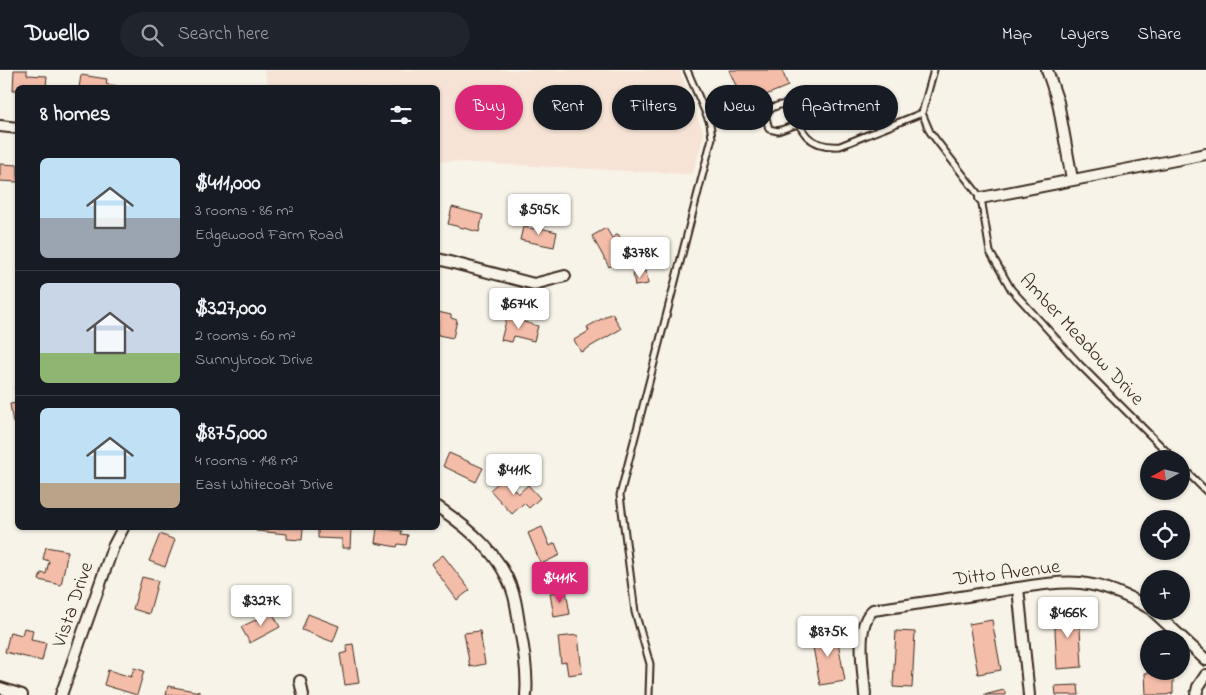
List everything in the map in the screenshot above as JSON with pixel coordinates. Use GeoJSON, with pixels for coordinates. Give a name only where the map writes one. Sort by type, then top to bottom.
{"type":"FeatureCollection","features":[{"type":"Feature","properties":{"kind":"street"},"geometry":{"type":"LineString","coordinates":[[1047,70],[1058,102],[1072,179]]}},
{"type":"Feature","properties":{"kind":"street"},"geometry":{"type":"LineString","coordinates":[[0,126],[15,128]]}},
{"type":"Feature","properties":{"kind":"street"},"geometry":{"type":"LineString","coordinates":[[981,198],[1206,154]]}},
{"type":"Feature","properties":{"kind":"street"},"geometry":{"type":"LineString","coordinates":[[440,259],[534,284],[565,276]]}},
{"type":"Feature","properties":{"kind":"street"},"geometry":{"type":"LineString","coordinates":[[440,508],[462,524],[485,546],[503,568],[514,595],[523,644],[526,695]]}},
{"type":"Feature","properties":{"kind":"street","name":"Vista Drive"},"geometry":{"type":"LineString","coordinates":[[61,695],[113,548],[122,530]]}},
{"type":"Feature","properties":{"kind":"street","name":"Ditto Avenue"},"geometry":{"type":"LineString","coordinates":[[865,695],[862,632],[868,615],[873,610],[1018,588],[1068,583],[1083,584],[1125,595],[1140,603]]}},
{"type":"Feature","properties":{"kind":"street"},"geometry":{"type":"LineString","coordinates":[[1018,588],[1029,695]]}},
{"type":"Feature","properties":{"kind":"street"},"geometry":{"type":"LineString","coordinates":[[1163,620],[1206,660]]}},
{"type":"Feature","properties":{"kind":"street"},"geometry":{"type":"LineString","coordinates":[[1196,695],[1198,687],[1206,675]]}},
{"type":"Feature","properties":{"kind":"street"},"geometry":{"type":"LineString","coordinates":[[300,681],[303,695]]}},
{"type":"Feature","properties":{"kind":"street"},"geometry":{"type":"LineString","coordinates":[[0,688],[22,695]]}},
{"type":"Feature","properties":{"kind":"lane"},"geometry":{"type":"LineString","coordinates":[[649,695],[650,664],[635,612],[620,495],[712,138],[710,123],[687,70]]}},
{"type":"Feature","properties":{"kind":"lane"},"geometry":{"type":"LineString","coordinates":[[898,123],[922,113],[934,70]]}},
{"type":"Feature","properties":{"kind":"lane"},"geometry":{"type":"LineString","coordinates":[[781,103],[791,105],[798,124],[778,131],[769,129],[765,114],[769,109],[781,103]]}},
{"type":"Feature","properties":{"kind":"lane","name":"Amber Meadow Drive"},"geometry":{"type":"LineString","coordinates":[[922,113],[930,132],[981,198],[990,252],[1010,289],[1080,365],[1165,450]]}},
{"type":"Feature","properties":{"kind":"lane"},"geometry":{"type":"LineString","coordinates":[[801,130],[818,144],[840,146],[880,130]]}},
{"type":"Feature","properties":{"kind":"lane"},"geometry":{"type":"LineString","coordinates":[[1190,475],[1206,491]]}},
{"type":"Feature","properties":{"kind":"shaded area"},"geometry":{"type":"Polygon","coordinates":[[[264,70],[679,70],[685,85],[612,85],[612,130],[695,130],[695,111],[704,134],[693,173],[686,174],[440,161],[440,85],[268,85],[264,70]]]}},
{"type":"Feature","properties":{"kind":"building"},"geometry":{"type":"Polygon","coordinates":[[[14,70],[27,70],[27,75],[47,76],[46,85],[15,85],[15,90],[13,90],[14,70]]]}},
{"type":"Feature","properties":{"kind":"building"},"geometry":{"type":"Polygon","coordinates":[[[729,70],[782,70],[788,85],[783,85],[783,88],[773,92],[773,85],[736,85],[729,70]]]}},
{"type":"Feature","properties":{"kind":"building"},"geometry":{"type":"Polygon","coordinates":[[[81,75],[107,79],[106,84],[112,85],[79,85],[81,75]]]}},
{"type":"Feature","properties":{"kind":"building"},"geometry":{"type":"Polygon","coordinates":[[[0,164],[15,165],[15,182],[0,181],[0,164]]]}},
{"type":"Feature","properties":{"kind":"building"},"geometry":{"type":"Polygon","coordinates":[[[452,207],[483,215],[479,232],[448,224],[452,207]]]}},
{"type":"Feature","properties":{"kind":"building"},"geometry":{"type":"Polygon","coordinates":[[[523,227],[534,229],[535,227],[557,232],[554,247],[520,240],[523,227]]]}},
{"type":"Feature","properties":{"kind":"building"},"geometry":{"type":"Polygon","coordinates":[[[606,228],[612,238],[618,234],[624,244],[619,247],[625,258],[609,267],[592,236],[606,228]]]}},
{"type":"Feature","properties":{"kind":"building"},"geometry":{"type":"Polygon","coordinates":[[[646,271],[648,284],[635,286],[633,273],[646,271]]]}},
{"type":"Feature","properties":{"kind":"building"},"geometry":{"type":"Polygon","coordinates":[[[440,312],[451,315],[451,318],[457,320],[453,338],[440,335],[440,312]]]}},
{"type":"Feature","properties":{"kind":"building"},"geometry":{"type":"Polygon","coordinates":[[[612,313],[621,329],[581,352],[574,340],[589,331],[587,327],[612,313]]]}},
{"type":"Feature","properties":{"kind":"building"},"geometry":{"type":"Polygon","coordinates":[[[507,317],[538,326],[534,341],[514,336],[512,342],[501,340],[507,317]]]}},
{"type":"Feature","properties":{"kind":"building"},"geometry":{"type":"Polygon","coordinates":[[[15,403],[15,423],[13,423],[10,404],[15,403]]]}},
{"type":"Feature","properties":{"kind":"building"},"geometry":{"type":"Polygon","coordinates":[[[449,453],[483,468],[476,482],[443,466],[449,453]]]}},
{"type":"Feature","properties":{"kind":"building"},"geometry":{"type":"Polygon","coordinates":[[[504,478],[518,494],[528,485],[540,498],[529,508],[524,503],[512,514],[490,490],[504,478]]]}},
{"type":"Feature","properties":{"kind":"building"},"geometry":{"type":"Polygon","coordinates":[[[542,527],[550,546],[555,543],[560,555],[541,564],[528,533],[542,527]]]}},
{"type":"Feature","properties":{"kind":"building"},"geometry":{"type":"Polygon","coordinates":[[[303,530],[302,540],[287,539],[287,534],[256,531],[303,530]]]}},
{"type":"Feature","properties":{"kind":"building"},"geometry":{"type":"Polygon","coordinates":[[[318,530],[351,530],[350,548],[342,548],[342,539],[318,538],[318,530]]]}},
{"type":"Feature","properties":{"kind":"building"},"geometry":{"type":"Polygon","coordinates":[[[377,530],[402,531],[401,534],[408,535],[406,545],[398,544],[397,547],[375,543],[377,530]]]}},
{"type":"Feature","properties":{"kind":"building"},"geometry":{"type":"Polygon","coordinates":[[[160,534],[175,540],[165,567],[149,561],[160,534]]]}},
{"type":"Feature","properties":{"kind":"building"},"geometry":{"type":"Polygon","coordinates":[[[46,547],[68,551],[61,585],[39,580],[41,573],[46,574],[49,561],[43,559],[46,547]]]}},
{"type":"Feature","properties":{"kind":"building"},"geometry":{"type":"Polygon","coordinates":[[[443,555],[470,590],[457,600],[431,564],[443,555]]]}},
{"type":"Feature","properties":{"kind":"building"},"geometry":{"type":"Polygon","coordinates":[[[142,577],[158,581],[149,614],[133,609],[142,577]]]}},
{"type":"Feature","properties":{"kind":"building"},"geometry":{"type":"Polygon","coordinates":[[[566,591],[570,614],[554,617],[550,593],[566,591]]]}},
{"type":"Feature","properties":{"kind":"building"},"geometry":{"type":"Polygon","coordinates":[[[1079,610],[1082,667],[1057,669],[1054,611],[1079,610]]]}},
{"type":"Feature","properties":{"kind":"building"},"geometry":{"type":"Polygon","coordinates":[[[272,612],[280,627],[250,643],[241,627],[272,612]]]}},
{"type":"Feature","properties":{"kind":"building"},"geometry":{"type":"Polygon","coordinates":[[[308,614],[339,626],[333,642],[302,630],[308,614]]]}},
{"type":"Feature","properties":{"kind":"building"},"geometry":{"type":"Polygon","coordinates":[[[992,620],[1001,670],[978,674],[969,624],[992,620]]]}},
{"type":"Feature","properties":{"kind":"building"},"geometry":{"type":"Polygon","coordinates":[[[24,628],[33,630],[31,640],[46,643],[42,661],[5,652],[10,632],[22,635],[24,628]]]}},
{"type":"Feature","properties":{"kind":"building"},"geometry":{"type":"Polygon","coordinates":[[[480,631],[485,664],[470,667],[464,633],[480,631]]]}},
{"type":"Feature","properties":{"kind":"building"},"geometry":{"type":"Polygon","coordinates":[[[836,631],[845,681],[820,685],[811,636],[836,631]]]}},
{"type":"Feature","properties":{"kind":"building"},"geometry":{"type":"Polygon","coordinates":[[[896,631],[915,632],[912,688],[893,687],[896,631]]]}},
{"type":"Feature","properties":{"kind":"building"},"geometry":{"type":"Polygon","coordinates":[[[578,635],[582,673],[568,675],[566,662],[561,663],[558,637],[578,635]]]}},
{"type":"Feature","properties":{"kind":"building"},"geometry":{"type":"Polygon","coordinates":[[[353,644],[359,683],[345,685],[340,654],[348,652],[346,645],[353,644]]]}},
{"type":"Feature","properties":{"kind":"building"},"geometry":{"type":"Polygon","coordinates":[[[134,668],[144,671],[137,695],[104,685],[108,670],[131,677],[134,668]]]}},
{"type":"Feature","properties":{"kind":"building"},"geometry":{"type":"Polygon","coordinates":[[[1145,680],[1173,680],[1173,693],[1146,695],[1145,680]]]}},
{"type":"Feature","properties":{"kind":"building"},"geometry":{"type":"Polygon","coordinates":[[[1078,685],[1079,695],[1056,695],[1055,686],[1078,685]]]}},
{"type":"Feature","properties":{"kind":"building"},"geometry":{"type":"Polygon","coordinates":[[[168,686],[200,692],[199,695],[166,695],[168,686]]]}},
{"type":"Feature","properties":{"kind":"building"},"geometry":{"type":"Polygon","coordinates":[[[1004,690],[1006,695],[984,695],[1004,690]]]}}]}
